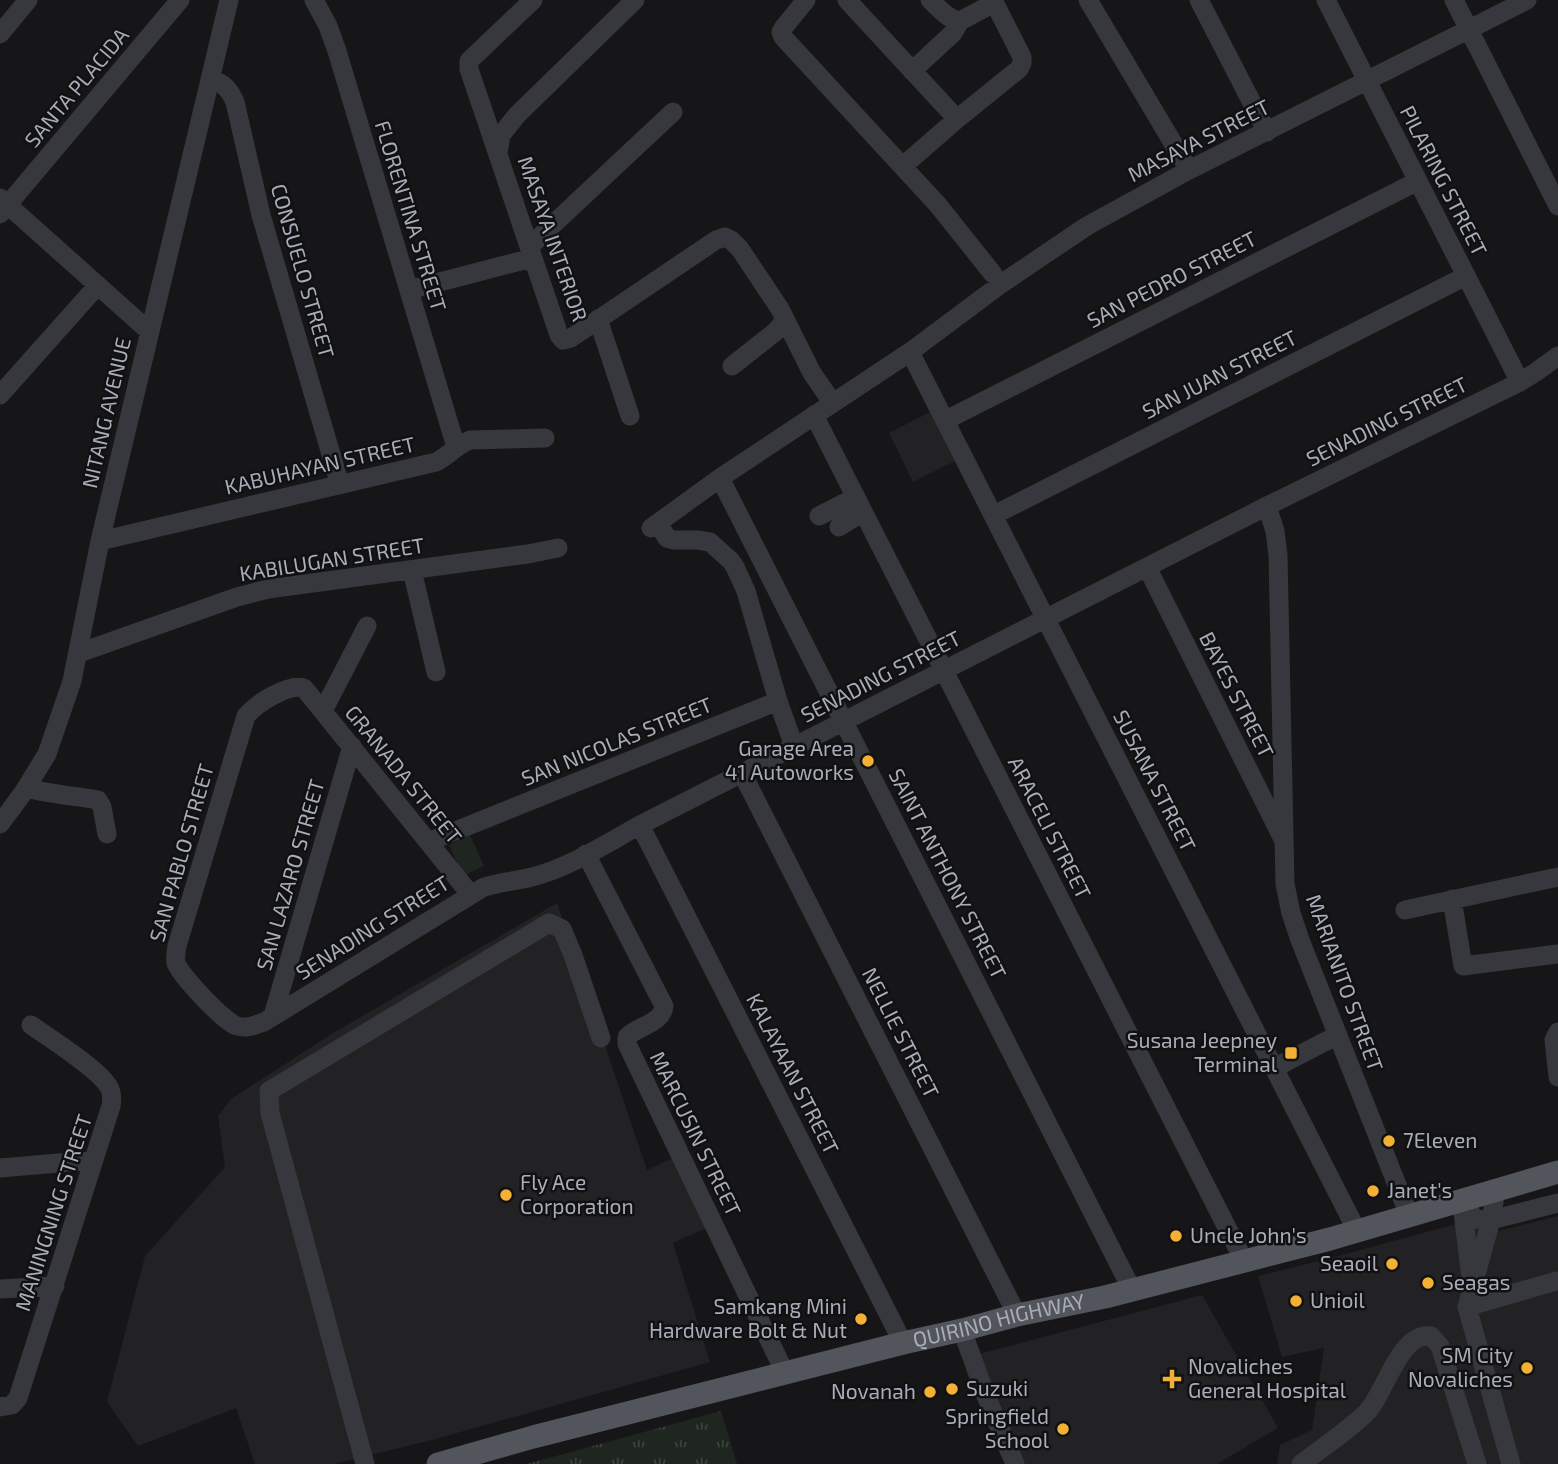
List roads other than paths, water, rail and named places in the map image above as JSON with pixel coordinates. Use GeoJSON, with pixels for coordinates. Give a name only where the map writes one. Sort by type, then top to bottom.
{"type":"FeatureCollection","features":[{"type":"Feature","properties":{"kind":"main road","name":"QUIRINO HIGHWAY"},"geometry":{"type":"LineString","coordinates":[[447,1463],[533,1437],[903,1343],[1244,1261],[1558,1172]]}},
{"type":"Feature","properties":{"kind":"street"},"geometry":{"type":"LineString","coordinates":[[0,34],[29,0]]}},
{"type":"Feature","properties":{"kind":"street","name":"SANTA PLACIDA"},"geometry":{"type":"LineString","coordinates":[[3,205],[180,0]]}},
{"type":"Feature","properties":{"kind":"street","name":"NITANG AVENUE"},"geometry":{"type":"LineString","coordinates":[[0,824],[47,754],[72,681],[100,541],[229,0]]}},
{"type":"Feature","properties":{"kind":"street","name":"FLORENTINA STREET"},"geometry":{"type":"LineString","coordinates":[[314,0],[337,51],[456,447]]}},
{"type":"Feature","properties":{"kind":"street"},"geometry":{"type":"LineString","coordinates":[[498,153],[501,135],[517,116],[635,0]]}},
{"type":"Feature","properties":{"kind":"street"},"geometry":{"type":"LineString","coordinates":[[806,0],[784,27],[781,33],[783,37],[938,205],[996,279]]}},
{"type":"Feature","properties":{"kind":"street"},"geometry":{"type":"LineString","coordinates":[[848,0],[957,119]]}},
{"type":"Feature","properties":{"kind":"street"},"geometry":{"type":"LineString","coordinates":[[930,0],[949,18],[960,21]]}},
{"type":"Feature","properties":{"kind":"street"},"geometry":{"type":"LineString","coordinates":[[1088,0],[1189,170]]}},
{"type":"Feature","properties":{"kind":"street"},"geometry":{"type":"LineString","coordinates":[[1199,0],[1267,132]]}},
{"type":"Feature","properties":{"kind":"street","name":"PILARING STREET"},"geometry":{"type":"LineString","coordinates":[[1325,0],[1466,276],[1528,377]]}},
{"type":"Feature","properties":{"kind":"street"},"geometry":{"type":"LineString","coordinates":[[1454,0],[1558,206]]}},
{"type":"Feature","properties":{"kind":"street","name":"MASAYA STREET"},"geometry":{"type":"LineString","coordinates":[[910,352],[996,279],[1087,226],[1189,170],[1527,0]]}},
{"type":"Feature","properties":{"kind":"street"},"geometry":{"type":"LineString","coordinates":[[903,166],[1023,63],[993,1],[960,21],[953,33],[912,71]]}},
{"type":"Feature","properties":{"kind":"street","name":"MASAYA INTERIOR"},"geometry":{"type":"LineString","coordinates":[[520,2],[469,61],[469,69],[559,335],[564,340],[570,338],[705,247],[725,237],[740,249],[786,320],[812,373],[832,402]]}},
{"type":"Feature","properties":{"kind":"street","name":"CONSUELO STREET"},"geometry":{"type":"LineString","coordinates":[[210,79],[230,90],[235,102],[264,227],[340,485]]}},
{"type":"Feature","properties":{"kind":"street"},"geometry":{"type":"LineString","coordinates":[[409,290],[530,252],[673,112]]}},
{"type":"Feature","properties":{"kind":"street","name":"SAN PEDRO STREET"},"geometry":{"type":"LineString","coordinates":[[946,420],[1418,181]]}},
{"type":"Feature","properties":{"kind":"street"},"geometry":{"type":"LineString","coordinates":[[3,205],[150,332]]}},
{"type":"Feature","properties":{"kind":"street","name":"SAN JUAN STREET"},"geometry":{"type":"LineString","coordinates":[[994,515],[1466,276]]}},
{"type":"Feature","properties":{"kind":"street"},"geometry":{"type":"LineString","coordinates":[[0,395],[97,285]]}},
{"type":"Feature","properties":{"kind":"street"},"geometry":{"type":"LineString","coordinates":[[598,319],[630,416]]}},
{"type":"Feature","properties":{"kind":"street"},"geometry":{"type":"LineString","coordinates":[[733,366],[786,320]]}},
{"type":"Feature","properties":{"kind":"street"},"geometry":{"type":"LineString","coordinates":[[794,746],[746,591],[735,567],[710,542],[667,538],[654,526],[720,478],[910,352]]}},
{"type":"Feature","properties":{"kind":"street","name":"SUSANA STREET"},"geometry":{"type":"LineString","coordinates":[[910,352],[1357,1231]]}},
{"type":"Feature","properties":{"kind":"street","name":"SENADING STREET"},"geometry":{"type":"LineString","coordinates":[[251,1027],[484,887],[533,877],[586,854],[1267,506],[1528,377],[1558,356]]}},
{"type":"Feature","properties":{"kind":"street","name":"ARACELI STREET"},"geometry":{"type":"LineString","coordinates":[[814,415],[1244,1261]]}},
{"type":"Feature","properties":{"kind":"street","name":"KABUHAYAN STREET"},"geometry":{"type":"LineString","coordinates":[[100,541],[436,462],[463,443],[479,439],[545,438]]}},
{"type":"Feature","properties":{"kind":"street","name":"SAINT ANTHONY STREET"},"geometry":{"type":"LineString","coordinates":[[720,478],[1132,1290]]}},
{"type":"Feature","properties":{"kind":"street"},"geometry":{"type":"LineString","coordinates":[[819,516],[860,505]]}},
{"type":"Feature","properties":{"kind":"street"},"geometry":{"type":"LineString","coordinates":[[839,527],[860,505]]}},
{"type":"Feature","properties":{"kind":"street","name":"MARIANITO STREET"},"geometry":{"type":"LineString","coordinates":[[1267,506],[1275,531],[1278,555],[1285,884],[1291,913],[1409,1215]]}},
{"type":"Feature","properties":{"kind":"street","name":"KABILUGAN STREET"},"geometry":{"type":"LineString","coordinates":[[79,653],[268,589],[558,548]]}},
{"type":"Feature","properties":{"kind":"street","name":"BAYES STREET"},"geometry":{"type":"LineString","coordinates":[[1147,567],[1285,844]]}},
{"type":"Feature","properties":{"kind":"street"},"geometry":{"type":"LineString","coordinates":[[412,570],[436,672]]}},
{"type":"Feature","properties":{"kind":"street"},"geometry":{"type":"LineString","coordinates":[[323,710],[367,626]]}},
{"type":"Feature","properties":{"kind":"street","name":"GRANADA STREET"},"geometry":{"type":"LineString","coordinates":[[298,686],[304,688],[323,710],[471,895]]}},
{"type":"Feature","properties":{"kind":"street","name":"SAN PABLO STREET"},"geometry":{"type":"LineString","coordinates":[[251,1027],[230,1023],[185,978],[176,961],[176,953],[246,716],[258,704],[298,686]]}},
{"type":"Feature","properties":{"kind":"street","name":"SAN NICOLAS STREET"},"geometry":{"type":"LineString","coordinates":[[428,842],[778,701]]}},
{"type":"Feature","properties":{"kind":"street","name":"SAN LAZARO STREET"},"geometry":{"type":"LineString","coordinates":[[273,1016],[352,746]]}},
{"type":"Feature","properties":{"kind":"street","name":"NELLIE STREET"},"geometry":{"type":"LineString","coordinates":[[742,773],[1017,1315]]}},
{"type":"Feature","properties":{"kind":"street"},"geometry":{"type":"LineString","coordinates":[[26,788],[98,800],[103,807],[107,834]]}},
{"type":"Feature","properties":{"kind":"street","name":"KALAYAAN STREET"},"geometry":{"type":"LineString","coordinates":[[640,825],[903,1343]]}},
{"type":"Feature","properties":{"kind":"street","name":"MARCUSIN STREET"},"geometry":{"type":"LineString","coordinates":[[586,854],[664,1006],[659,1019],[631,1032],[627,1037],[627,1044],[785,1373]]}},
{"type":"Feature","properties":{"kind":"street"},"geometry":{"type":"LineString","coordinates":[[1405,910],[1558,877]]}},
{"type":"Feature","properties":{"kind":"street"},"geometry":{"type":"LineString","coordinates":[[1452,899],[1463,966],[1558,954]]}},
{"type":"Feature","properties":{"kind":"street"},"geometry":{"type":"LineString","coordinates":[[365,1464],[270,1113],[269,1091],[549,923],[562,929],[601,1038]]}},
{"type":"Feature","properties":{"kind":"street","name":"MANINGNING STREET"},"geometry":{"type":"LineString","coordinates":[[6,1406],[18,1398],[112,1097],[99,1074],[31,1025]]}},
{"type":"Feature","properties":{"kind":"street"},"geometry":{"type":"LineString","coordinates":[[1558,1032],[1554,1040],[1558,1077]]}},
{"type":"Feature","properties":{"kind":"street"},"geometry":{"type":"LineString","coordinates":[[1274,1068],[1338,1035]]}},
{"type":"Feature","properties":{"kind":"street"},"geometry":{"type":"LineString","coordinates":[[0,1168],[94,1160]]}},
{"type":"Feature","properties":{"kind":"street"},"geometry":{"type":"LineString","coordinates":[[1470,1300],[1496,1190]]}},
{"type":"Feature","properties":{"kind":"street"},"geometry":{"type":"LineString","coordinates":[[1461,1200],[1475,1219],[1491,1220],[1558,1202]]}},
{"type":"Feature","properties":{"kind":"street"},"geometry":{"type":"LineString","coordinates":[[1461,1200],[1465,1221],[1470,1300],[1511,1464]]}},
{"type":"Feature","properties":{"kind":"street"},"geometry":{"type":"LineString","coordinates":[[1470,1300],[1556,1281]]}},
{"type":"Feature","properties":{"kind":"street"},"geometry":{"type":"LineString","coordinates":[[0,1289],[55,1286]]}},
{"type":"Feature","properties":{"kind":"street"},"geometry":{"type":"LineString","coordinates":[[962,1330],[1015,1464]]}},
{"type":"Feature","properties":{"kind":"street"},"geometry":{"type":"LineString","coordinates":[[1301,1464],[1368,1412],[1393,1366],[1414,1339],[1423,1335],[1431,1336],[1440,1346],[1477,1464]]}},
{"type":"Feature","properties":{"kind":"place","name":"Garage Area 41 Autoworks"},"geometry":{"type":"Point","coordinates":[868,761]}},
{"type":"Feature","properties":{"kind":"place","name":"Susana Jeepney Terminal"},"geometry":{"type":"Point","coordinates":[1291,1053]}},
{"type":"Feature","properties":{"kind":"place","name":"7Eleven"},"geometry":{"type":"Point","coordinates":[1389,1141]}},
{"type":"Feature","properties":{"kind":"place","name":"Janet's"},"geometry":{"type":"Point","coordinates":[1373,1191]}},
{"type":"Feature","properties":{"kind":"place","name":"Fly Ace Corporation"},"geometry":{"type":"Point","coordinates":[506,1195]}},
{"type":"Feature","properties":{"kind":"place","name":"Uncle John's"},"geometry":{"type":"Point","coordinates":[1176,1236]}},
{"type":"Feature","properties":{"kind":"place","name":"Seaoil"},"geometry":{"type":"Point","coordinates":[1392,1264]}},
{"type":"Feature","properties":{"kind":"place","name":"Seagas"},"geometry":{"type":"Point","coordinates":[1428,1283]}},
{"type":"Feature","properties":{"kind":"place","name":"Unioil"},"geometry":{"type":"Point","coordinates":[1296,1301]}},
{"type":"Feature","properties":{"kind":"place","name":"Samkang Mini Hardware Bolt & Nut"},"geometry":{"type":"Point","coordinates":[861,1319]}},
{"type":"Feature","properties":{"kind":"place","name":"SM City Novaliches"},"geometry":{"type":"Point","coordinates":[1527,1368]}},
{"type":"Feature","properties":{"kind":"place","name":"Novaliches General Hospital"},"geometry":{"type":"Point","coordinates":[1172,1379]}},
{"type":"Feature","properties":{"kind":"place","name":"Suzuki"},"geometry":{"type":"Point","coordinates":[952,1389]}},
{"type":"Feature","properties":{"kind":"place","name":"Novanah"},"geometry":{"type":"Point","coordinates":[930,1392]}},
{"type":"Feature","properties":{"kind":"place","name":"Springfield School"},"geometry":{"type":"Point","coordinates":[1063,1429]}}]}
